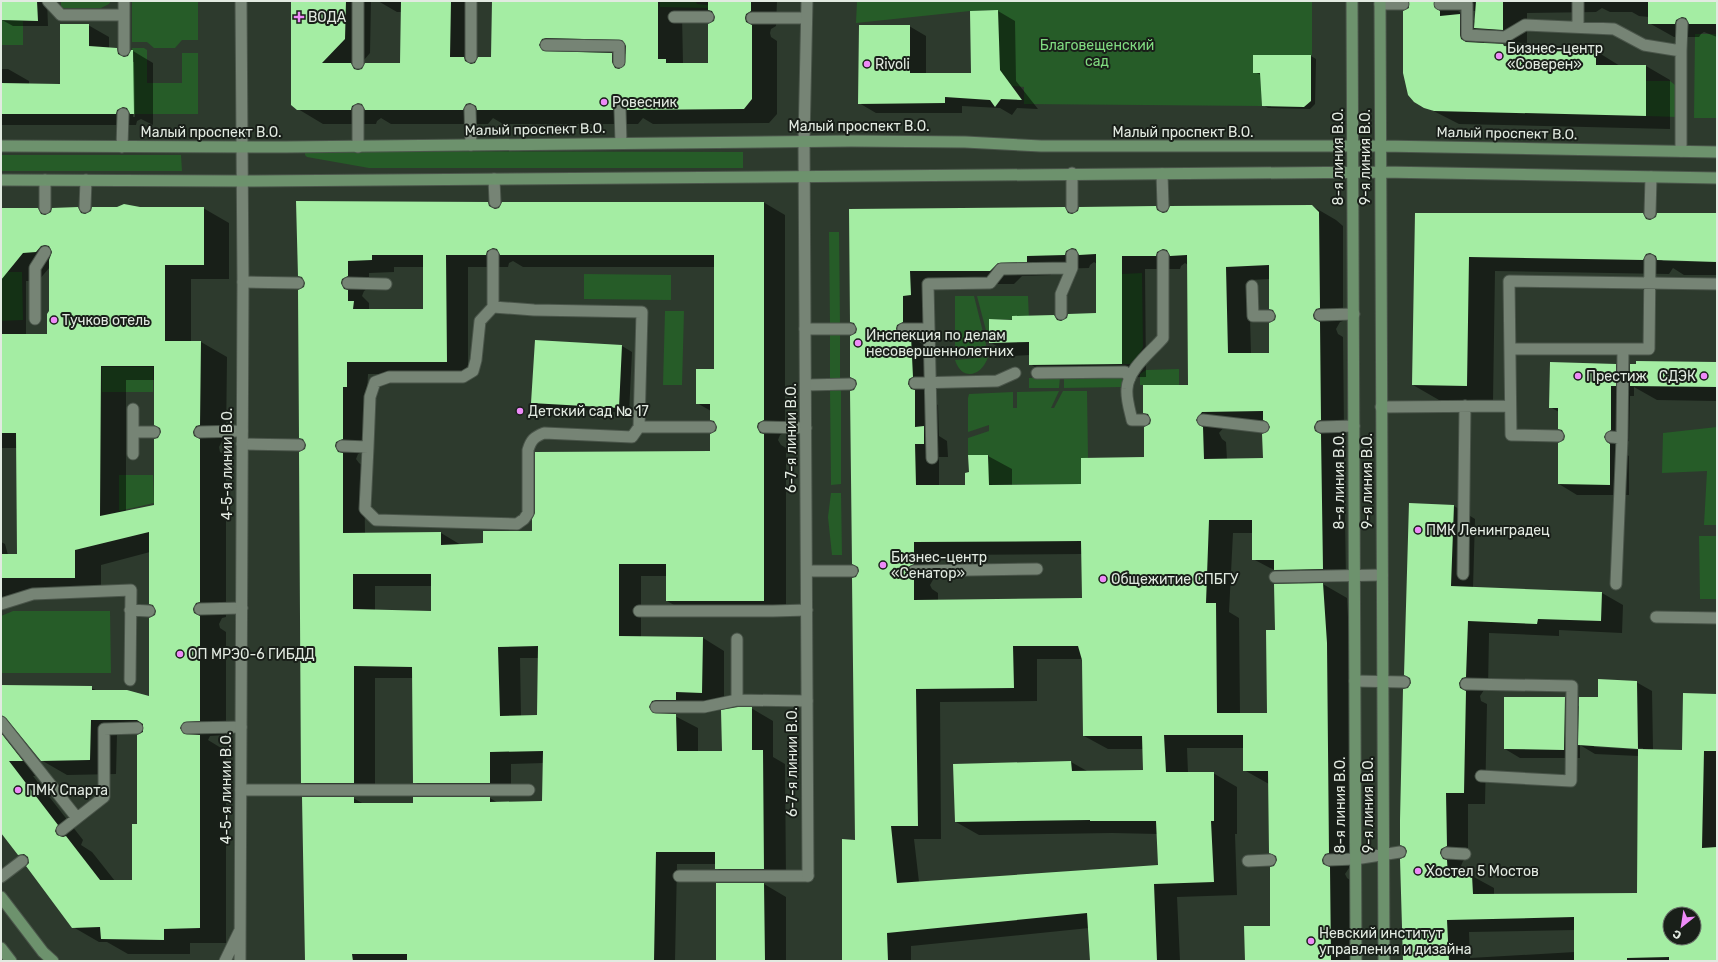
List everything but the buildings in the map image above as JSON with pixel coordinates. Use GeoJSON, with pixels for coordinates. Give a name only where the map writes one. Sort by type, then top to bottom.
{"type":"FeatureCollection","features":[{"type":"Feature","properties":{"kind":"main road","name":"8-я линия В.О."},"geometry":{"type":"LineString","coordinates":[[1352,1],[1356,961]]}},
{"type":"Feature","properties":{"kind":"main road","name":"9-я линия В.О."},"geometry":{"type":"LineString","coordinates":[[1380,2],[1384,961]]}},
{"type":"Feature","properties":{"kind":"main road","name":"Малый проспект В.О."},"geometry":{"type":"LineString","coordinates":[[1,146],[358,147],[804,141],[965,142],[1041,146],[1381,146],[1717,152]]}},
{"type":"Feature","properties":{"kind":"main road"},"geometry":{"type":"LineString","coordinates":[[1,180],[243,181],[1072,173],[1162,174],[1381,172],[1717,178]]}},
{"type":"Feature","properties":{"kind":"main road"},"geometry":{"type":"LineString","coordinates":[[1,897],[43,952],[53,961]]}},
{"type":"Feature","properties":{"kind":"main road"},"geometry":{"type":"LineString","coordinates":[[1,948],[11,961]]}},
{"type":"Feature","properties":{"kind":"street"},"geometry":{"type":"LineString","coordinates":[[48,1],[61,15],[124,15]]}},
{"type":"Feature","properties":{"kind":"street"},"geometry":{"type":"LineString","coordinates":[[124,1],[124,50]]}},
{"type":"Feature","properties":{"kind":"street","name":"4-5-я линии В.О."},"geometry":{"type":"LineString","coordinates":[[240,961],[243,282],[241,1]]}},
{"type":"Feature","properties":{"kind":"street"},"geometry":{"type":"LineString","coordinates":[[358,1],[358,63]]}},
{"type":"Feature","properties":{"kind":"street"},"geometry":{"type":"LineString","coordinates":[[471,1],[471,57]]}},
{"type":"Feature","properties":{"kind":"street","name":"6-7-я линии В.О."},"geometry":{"type":"LineString","coordinates":[[679,876],[808,876],[804,176],[807,1]]}},
{"type":"Feature","properties":{"kind":"street"},"geometry":{"type":"LineString","coordinates":[[1578,1],[1578,27]]}},
{"type":"Feature","properties":{"kind":"street"},"geometry":{"type":"LineString","coordinates":[[1380,2],[1403,4]]}},
{"type":"Feature","properties":{"kind":"street"},"geometry":{"type":"LineString","coordinates":[[1440,4],[1467,4],[1466,35],[1505,37],[1525,25],[1614,28],[1644,45],[1681,51]]}},
{"type":"Feature","properties":{"kind":"street"},"geometry":{"type":"LineString","coordinates":[[674,16],[708,17]]}},
{"type":"Feature","properties":{"kind":"street"},"geometry":{"type":"LineString","coordinates":[[752,18],[806,18]]}},
{"type":"Feature","properties":{"kind":"street"},"geometry":{"type":"LineString","coordinates":[[1681,151],[1682,24]]}},
{"type":"Feature","properties":{"kind":"street"},"geometry":{"type":"LineString","coordinates":[[546,46],[619,46],[619,62]]}},
{"type":"Feature","properties":{"kind":"street"},"geometry":{"type":"LineString","coordinates":[[358,110],[358,147]]}},
{"type":"Feature","properties":{"kind":"street"},"geometry":{"type":"LineString","coordinates":[[470,110],[471,145]]}},
{"type":"Feature","properties":{"kind":"street"},"geometry":{"type":"LineString","coordinates":[[620,110],[621,143]]}},
{"type":"Feature","properties":{"kind":"street"},"geometry":{"type":"LineString","coordinates":[[122,147],[123,114]]}},
{"type":"Feature","properties":{"kind":"street"},"geometry":{"type":"LineString","coordinates":[[1072,173],[1072,207]]}},
{"type":"Feature","properties":{"kind":"street"},"geometry":{"type":"LineString","coordinates":[[1162,174],[1163,206]]}},
{"type":"Feature","properties":{"kind":"street"},"geometry":{"type":"LineString","coordinates":[[1650,213],[1651,177]]}},
{"type":"Feature","properties":{"kind":"street"},"geometry":{"type":"LineString","coordinates":[[494,179],[495,202]]}},
{"type":"Feature","properties":{"kind":"street"},"geometry":{"type":"LineString","coordinates":[[45,180],[45,208]]}},
{"type":"Feature","properties":{"kind":"street"},"geometry":{"type":"LineString","coordinates":[[85,207],[86,180]]}},
{"type":"Feature","properties":{"kind":"street"},"geometry":{"type":"LineString","coordinates":[[35,319],[36,268],[45,252]]}},
{"type":"Feature","properties":{"kind":"street"},"geometry":{"type":"LineString","coordinates":[[492,307],[534,310],[642,312],[638,427],[632,437],[544,433],[535,436],[531,441],[528,450],[528,513],[524,519],[517,524],[376,520],[365,509],[370,397],[375,382],[389,377],[463,377],[473,371],[476,360],[480,321],[492,307],[493,255]]}},
{"type":"Feature","properties":{"kind":"street"},"geometry":{"type":"LineString","coordinates":[[1061,314],[1061,294],[1072,268],[1072,255]]}},
{"type":"Feature","properties":{"kind":"street"},"geometry":{"type":"LineString","coordinates":[[1144,420],[1132,420],[1127,389],[1130,378],[1135,369],[1163,338],[1163,256]]}},
{"type":"Feature","properties":{"kind":"street"},"geometry":{"type":"LineString","coordinates":[[1510,349],[1649,349],[1650,260]]}},
{"type":"Feature","properties":{"kind":"street"},"geometry":{"type":"LineString","coordinates":[[932,458],[928,284],[990,283],[1001,269],[1072,268]]}},
{"type":"Feature","properties":{"kind":"street"},"geometry":{"type":"LineString","coordinates":[[1558,436],[1511,435],[1509,281],[1717,284]]}},
{"type":"Feature","properties":{"kind":"street"},"geometry":{"type":"LineString","coordinates":[[243,282],[298,283]]}},
{"type":"Feature","properties":{"kind":"street"},"geometry":{"type":"LineString","coordinates":[[348,283],[386,284]]}},
{"type":"Feature","properties":{"kind":"street"},"geometry":{"type":"LineString","coordinates":[[1252,286],[1253,316],[1269,316]]}},
{"type":"Feature","properties":{"kind":"street"},"geometry":{"type":"LineString","coordinates":[[1320,315],[1354,314]]}},
{"type":"Feature","properties":{"kind":"street"},"geometry":{"type":"LineString","coordinates":[[904,329],[929,328]]}},
{"type":"Feature","properties":{"kind":"street"},"geometry":{"type":"LineString","coordinates":[[805,329],[850,329]]}},
{"type":"Feature","properties":{"kind":"street"},"geometry":{"type":"LineString","coordinates":[[1616,584],[1616,437],[1623,349]]}},
{"type":"Feature","properties":{"kind":"street"},"geometry":{"type":"LineString","coordinates":[[1036,373],[1062,368],[1125,372],[1130,378]]}},
{"type":"Feature","properties":{"kind":"street"},"geometry":{"type":"LineString","coordinates":[[915,383],[997,381],[1015,373]]}},
{"type":"Feature","properties":{"kind":"street"},"geometry":{"type":"LineString","coordinates":[[806,385],[850,384]]}},
{"type":"Feature","properties":{"kind":"street"},"geometry":{"type":"LineString","coordinates":[[1463,574],[1464,406]]}},
{"type":"Feature","properties":{"kind":"street"},"geometry":{"type":"LineString","coordinates":[[1381,407],[1510,406]]}},
{"type":"Feature","properties":{"kind":"street"},"geometry":{"type":"LineString","coordinates":[[133,409],[133,454]]}},
{"type":"Feature","properties":{"kind":"street"},"geometry":{"type":"LineString","coordinates":[[1203,420],[1263,428]]}},
{"type":"Feature","properties":{"kind":"street"},"geometry":{"type":"LineString","coordinates":[[1321,426],[1354,426]]}},
{"type":"Feature","properties":{"kind":"street"},"geometry":{"type":"LineString","coordinates":[[638,427],[710,427]]}},
{"type":"Feature","properties":{"kind":"street"},"geometry":{"type":"LineString","coordinates":[[764,427],[806,428]]}},
{"type":"Feature","properties":{"kind":"street"},"geometry":{"type":"LineString","coordinates":[[200,432],[242,431]]}},
{"type":"Feature","properties":{"kind":"street"},"geometry":{"type":"LineString","coordinates":[[133,432],[154,432]]}},
{"type":"Feature","properties":{"kind":"street"},"geometry":{"type":"LineString","coordinates":[[242,444],[299,445]]}},
{"type":"Feature","properties":{"kind":"street"},"geometry":{"type":"LineString","coordinates":[[342,446],[368,447]]}},
{"type":"Feature","properties":{"kind":"street"},"geometry":{"type":"LineString","coordinates":[[914,571],[1037,569]]}},
{"type":"Feature","properties":{"kind":"street"},"geometry":{"type":"LineString","coordinates":[[806,571],[852,571]]}},
{"type":"Feature","properties":{"kind":"street"},"geometry":{"type":"LineString","coordinates":[[1275,577],[1382,575]]}},
{"type":"Feature","properties":{"kind":"street"},"geometry":{"type":"LineString","coordinates":[[1,604],[33,594],[131,590],[130,680]]}},
{"type":"Feature","properties":{"kind":"street"},"geometry":{"type":"LineString","coordinates":[[200,609],[242,608]]}},
{"type":"Feature","properties":{"kind":"street"},"geometry":{"type":"LineString","coordinates":[[130,610],[149,611]]}},
{"type":"Feature","properties":{"kind":"street"},"geometry":{"type":"LineString","coordinates":[[639,611],[807,610]]}},
{"type":"Feature","properties":{"kind":"street"},"geometry":{"type":"LineString","coordinates":[[1656,617],[1717,618]]}},
{"type":"Feature","properties":{"kind":"street"},"geometry":{"type":"LineString","coordinates":[[737,639],[737,700]]}},
{"type":"Feature","properties":{"kind":"street"},"geometry":{"type":"LineString","coordinates":[[1355,681],[1404,682]]}},
{"type":"Feature","properties":{"kind":"street"},"geometry":{"type":"LineString","coordinates":[[1466,684],[1572,686],[1571,780],[1481,776]]}},
{"type":"Feature","properties":{"kind":"street"},"geometry":{"type":"LineString","coordinates":[[656,707],[704,707],[737,700],[807,701]]}},
{"type":"Feature","properties":{"kind":"street"},"geometry":{"type":"LineString","coordinates":[[1,722],[76,818]]}},
{"type":"Feature","properties":{"kind":"street"},"geometry":{"type":"LineString","coordinates":[[187,728],[241,727]]}},
{"type":"Feature","properties":{"kind":"street"},"geometry":{"type":"LineString","coordinates":[[62,830],[104,797],[104,729],[137,728]]}},
{"type":"Feature","properties":{"kind":"street"},"geometry":{"type":"LineString","coordinates":[[241,790],[529,790]]}},
{"type":"Feature","properties":{"kind":"street"},"geometry":{"type":"LineString","coordinates":[[1330,860],[1355,860],[1400,852]]}},
{"type":"Feature","properties":{"kind":"street"},"geometry":{"type":"LineString","coordinates":[[1447,853],[1465,854]]}},
{"type":"Feature","properties":{"kind":"street"},"geometry":{"type":"LineString","coordinates":[[1248,861],[1270,860]]}},
{"type":"Feature","properties":{"kind":"street"},"geometry":{"type":"LineString","coordinates":[[1,877],[22,861]]}},
{"type":"Feature","properties":{"kind":"street","name":"4-5-я линии В.О."},"geometry":{"type":"LineString","coordinates":[[225,961],[241,928]]}},
{"type":"Feature","properties":{"kind":"green space"},"geometry":{"type":"Polygon","coordinates":[[[61,1],[111,1],[109,4],[101,8],[61,8],[61,1]]]}},
{"type":"Feature","properties":{"kind":"green space"},"geometry":{"type":"Polygon","coordinates":[[[132,1],[198,1],[198,40],[182,40],[175,48],[154,48],[147,42],[132,42],[132,1]]]}},
{"type":"Feature","properties":{"kind":"green space"},"geometry":{"type":"Polygon","coordinates":[[[660,1],[696,2],[697,4],[708,5],[708,8],[660,7],[660,1]]]}},
{"type":"Feature","properties":{"kind":"green space","name":"Благовещенский сад"},"geometry":{"type":"Polygon","coordinates":[[[857,1],[1312,1],[1312,55],[1253,55],[1253,72],[1260,73],[1262,106],[1024,104],[1024,87],[1012,86],[1005,77],[1000,77],[998,10],[970,11],[856,23],[857,1]]]}},
{"type":"Feature","properties":{"kind":"green space"},"geometry":{"type":"Polygon","coordinates":[[[1,20],[23,21],[23,45],[1,45],[1,20]]]}},
{"type":"Feature","properties":{"kind":"green space"},"geometry":{"type":"Polygon","coordinates":[[[1695,34],[1717,34],[1717,118],[1694,118],[1695,34]]]}},
{"type":"Feature","properties":{"kind":"green space"},"geometry":{"type":"Polygon","coordinates":[[[132,48],[144,48],[147,50],[147,83],[182,83],[182,53],[198,53],[198,114],[134,114],[132,48]]]}},
{"type":"Feature","properties":{"kind":"green space"},"geometry":{"type":"Polygon","coordinates":[[[1646,81],[1670,81],[1675,85],[1677,117],[1646,116],[1646,81]]]}},
{"type":"Feature","properties":{"kind":"green space"},"geometry":{"type":"Polygon","coordinates":[[[305,151],[743,152],[743,168],[369,168],[307,157],[305,155],[305,151]]]}},
{"type":"Feature","properties":{"kind":"green space"},"geometry":{"type":"Polygon","coordinates":[[[1,155],[181,155],[182,171],[1,171],[1,155]]]}},
{"type":"Feature","properties":{"kind":"green space"},"geometry":{"type":"Polygon","coordinates":[[[829,232],[839,232],[840,324],[830,324],[829,232]]]}},
{"type":"Feature","properties":{"kind":"green space"},"geometry":{"type":"Polygon","coordinates":[[[1,272],[22,272],[23,320],[1,321],[1,272]]]}},
{"type":"Feature","properties":{"kind":"green space"},"geometry":{"type":"Polygon","coordinates":[[[1142,273],[1143,347],[1138,357],[1131,364],[1122,364],[1122,274],[1142,273]]]}},
{"type":"Feature","properties":{"kind":"green space"},"geometry":{"type":"Polygon","coordinates":[[[584,274],[671,275],[671,300],[584,299],[584,274]]]}},
{"type":"Feature","properties":{"kind":"green space"},"geometry":{"type":"Polygon","coordinates":[[[955,296],[974,296],[986,344],[985,353],[955,356],[955,296]]]}},
{"type":"Feature","properties":{"kind":"green space"},"geometry":{"type":"Polygon","coordinates":[[[977,296],[1028,296],[1029,320],[989,319],[989,342],[977,296]]]}},
{"type":"Feature","properties":{"kind":"green space"},"geometry":{"type":"Polygon","coordinates":[[[665,311],[684,311],[682,385],[663,385],[665,311]]]}},
{"type":"Feature","properties":{"kind":"green space"},"geometry":{"type":"Polygon","coordinates":[[[830,334],[840,334],[840,380],[830,380],[830,334]]]}},
{"type":"Feature","properties":{"kind":"green space"},"geometry":{"type":"Polygon","coordinates":[[[988,357],[981,369],[972,374],[967,374],[962,371],[958,367],[955,360],[988,357]]]}},
{"type":"Feature","properties":{"kind":"green space"},"geometry":{"type":"Polygon","coordinates":[[[102,367],[153,367],[153,392],[102,392],[102,367]]]}},
{"type":"Feature","properties":{"kind":"green space"},"geometry":{"type":"Polygon","coordinates":[[[1179,369],[1179,385],[1140,385],[1140,374],[1146,370],[1179,369]]]}},
{"type":"Feature","properties":{"kind":"green space"},"geometry":{"type":"Polygon","coordinates":[[[1122,376],[1122,387],[1064,388],[1064,377],[1122,376]]]}},
{"type":"Feature","properties":{"kind":"green space"},"geometry":{"type":"Polygon","coordinates":[[[1060,377],[1059,388],[1029,388],[1029,378],[1060,377]]]}},
{"type":"Feature","properties":{"kind":"green space"},"geometry":{"type":"Polygon","coordinates":[[[830,389],[841,389],[841,484],[831,485],[830,389]]]}},
{"type":"Feature","properties":{"kind":"green space"},"geometry":{"type":"Polygon","coordinates":[[[1059,391],[1051,408],[1054,408],[1063,391],[1087,391],[1088,458],[1081,458],[1081,484],[969,485],[969,465],[988,464],[989,455],[968,455],[968,438],[989,431],[989,425],[968,432],[969,394],[1013,392],[1013,408],[1017,408],[1017,392],[1059,391]]]}},
{"type":"Feature","properties":{"kind":"green space"},"geometry":{"type":"Polygon","coordinates":[[[1717,427],[1717,525],[1704,525],[1707,471],[1662,473],[1663,433],[1717,427]]]}},
{"type":"Feature","properties":{"kind":"green space"},"geometry":{"type":"Polygon","coordinates":[[[119,475],[153,475],[154,503],[119,511],[119,475]]]}},
{"type":"Feature","properties":{"kind":"green space"},"geometry":{"type":"Polygon","coordinates":[[[831,493],[841,493],[842,555],[832,555],[828,517],[831,493]]]}},
{"type":"Feature","properties":{"kind":"green space"},"geometry":{"type":"Polygon","coordinates":[[[1699,536],[1717,536],[1717,599],[1700,599],[1699,536]]]}},
{"type":"Feature","properties":{"kind":"green space"},"geometry":{"type":"Polygon","coordinates":[[[13,611],[110,611],[111,673],[1,673],[1,616],[13,611]]]}},
{"type":"Feature","properties":{"kind":"place","name":"ВОДА"},"geometry":{"type":"Point","coordinates":[299,17]}},
{"type":"Feature","properties":{"kind":"place","name":"Бизнес-центр «Соверен»"},"geometry":{"type":"Point","coordinates":[1499,56]}},
{"type":"Feature","properties":{"kind":"place","name":"Rivoli"},"geometry":{"type":"Point","coordinates":[867,64]}},
{"type":"Feature","properties":{"kind":"place","name":"Ровесник"},"geometry":{"type":"Point","coordinates":[604,102]}},
{"type":"Feature","properties":{"kind":"place","name":"Тучков отель"},"geometry":{"type":"Point","coordinates":[54,320]}},
{"type":"Feature","properties":{"kind":"place","name":"Инспекция по делам несовершеннолетних"},"geometry":{"type":"Point","coordinates":[858,343]}},
{"type":"Feature","properties":{"kind":"place","name":"Престиж"},"geometry":{"type":"Point","coordinates":[1578,376]}},
{"type":"Feature","properties":{"kind":"place","name":"СДЭК"},"geometry":{"type":"Point","coordinates":[1704,376]}},
{"type":"Feature","properties":{"kind":"place","name":"Детский сад № 17"},"geometry":{"type":"Point","coordinates":[520,411]}},
{"type":"Feature","properties":{"kind":"place","name":"ПМК Ленинградец"},"geometry":{"type":"Point","coordinates":[1418,530]}},
{"type":"Feature","properties":{"kind":"place","name":"Бизнес-центр «Сенатор»"},"geometry":{"type":"Point","coordinates":[883,565]}},
{"type":"Feature","properties":{"kind":"place","name":"Общежитие СПБГУ"},"geometry":{"type":"Point","coordinates":[1103,579]}},
{"type":"Feature","properties":{"kind":"place","name":"ОП МРЭО-6 ГИБДД"},"geometry":{"type":"Point","coordinates":[180,654]}},
{"type":"Feature","properties":{"kind":"place","name":"ПМК Спарта"},"geometry":{"type":"Point","coordinates":[18,790]}},
{"type":"Feature","properties":{"kind":"place","name":"Хостел 5 Мостов"},"geometry":{"type":"Point","coordinates":[1418,871]}},
{"type":"Feature","properties":{"kind":"place","name":"Невский институт управления и дизайна"},"geometry":{"type":"Point","coordinates":[1311,941]}}]}
